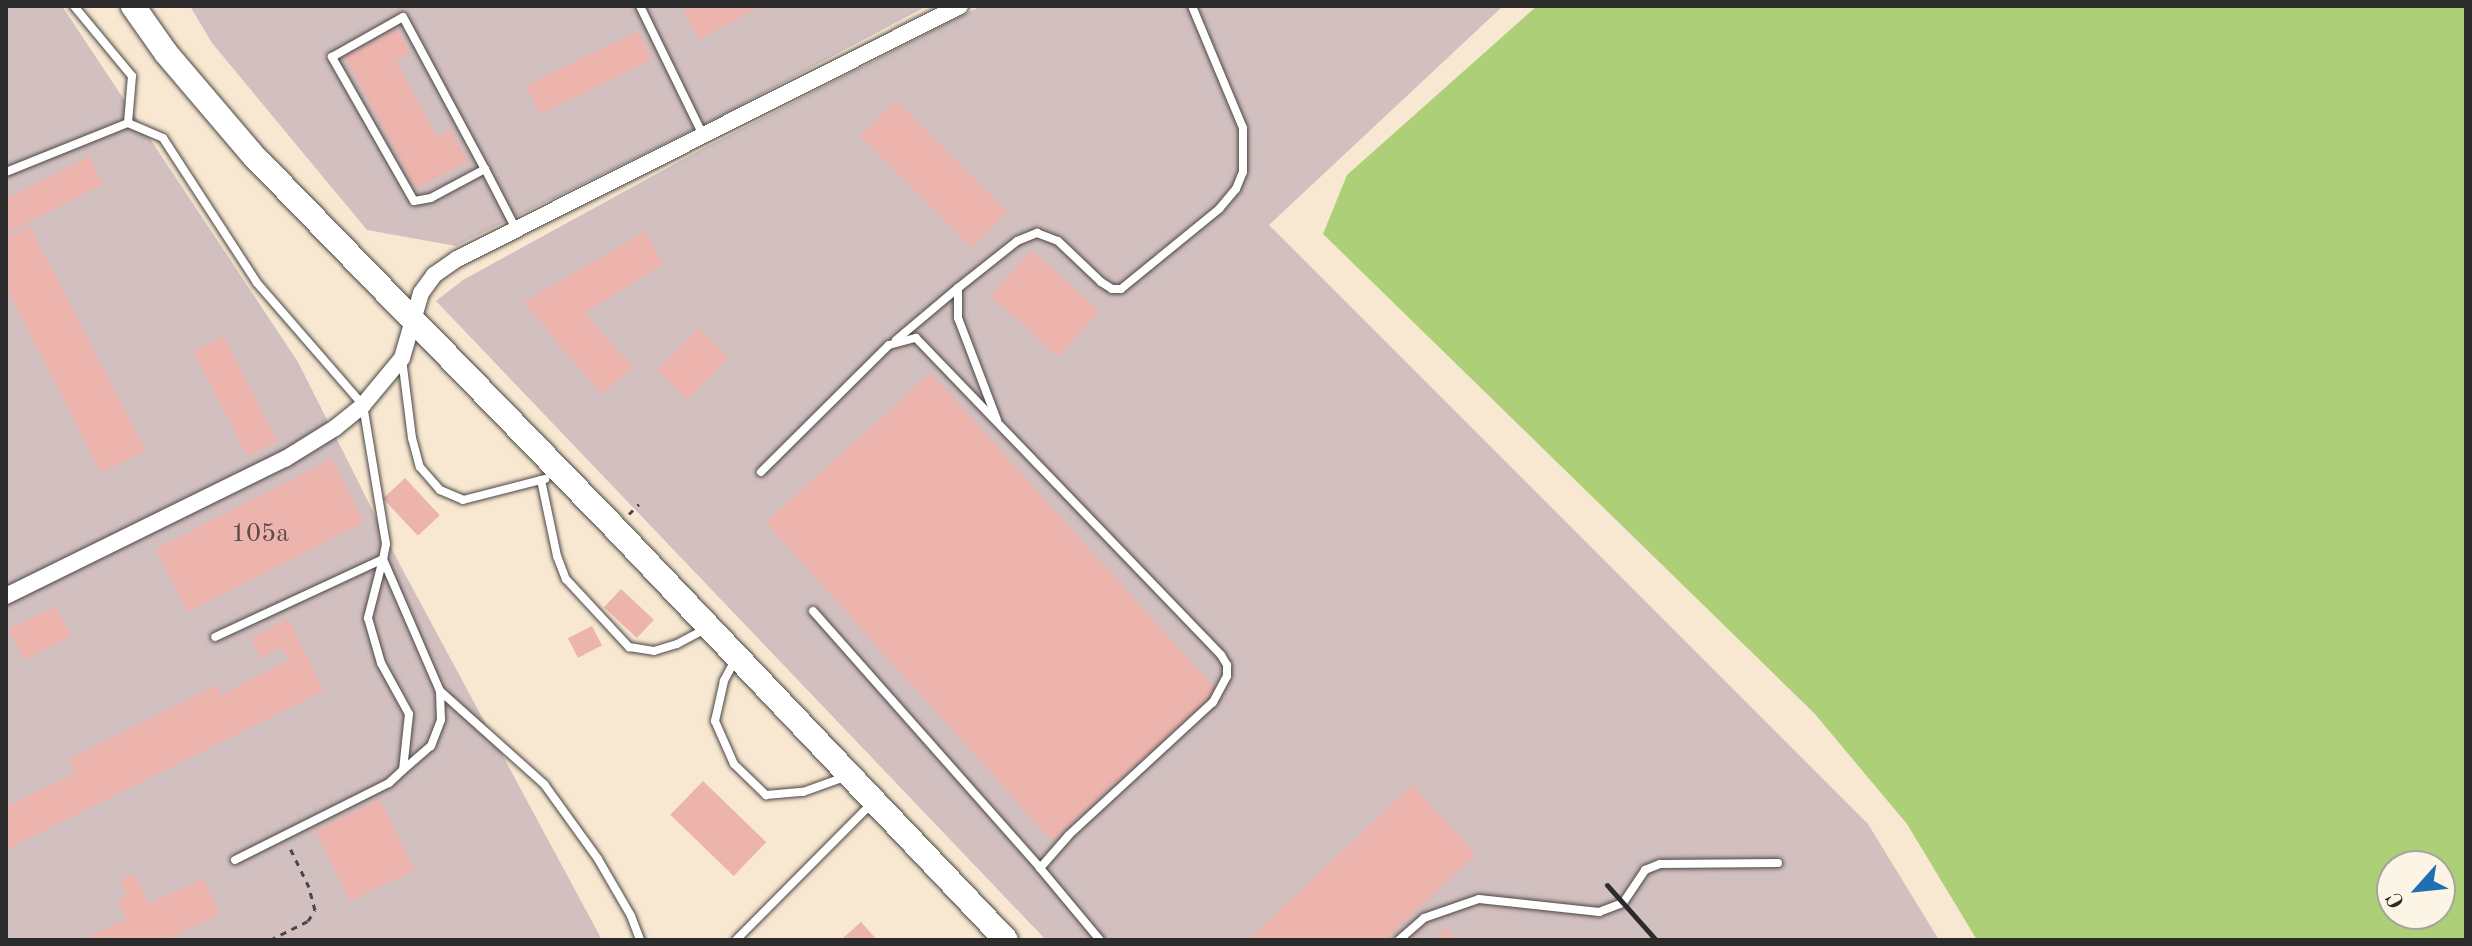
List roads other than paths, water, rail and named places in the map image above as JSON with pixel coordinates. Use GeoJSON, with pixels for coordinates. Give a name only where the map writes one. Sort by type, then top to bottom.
{"type":"FeatureCollection","features":[{"type":"Feature","properties":{"kind":"main road"},"geometry":{"type":"LineString","coordinates":[[133,6],[217,115],[413,318],[551,476],[709,627],[1006,940]]}},
{"type":"Feature","properties":{"kind":"street"},"geometry":{"type":"LineString","coordinates":[[6,596],[285,459],[335,428],[363,405],[402,358],[421,293],[434,275],[515,227],[704,137],[960,6]]}},
{"type":"Feature","properties":{"kind":"lane"},"geometry":{"type":"LineString","coordinates":[[74,6],[132,76],[128,123]]}},
{"type":"Feature","properties":{"kind":"lane"},"geometry":{"type":"LineString","coordinates":[[640,6],[704,137]]}},
{"type":"Feature","properties":{"kind":"lane"},"geometry":{"type":"LineString","coordinates":[[761,472],[895,341],[1017,241],[1037,233],[1058,241],[1101,282],[1112,289],[1121,289],[1219,209],[1236,189],[1243,172],[1243,128],[1237,106],[1192,6]]}},
{"type":"Feature","properties":{"kind":"lane"},"geometry":{"type":"LineString","coordinates":[[485,169],[431,198],[414,201],[332,57],[403,17],[485,169],[515,227]]}},
{"type":"Feature","properties":{"kind":"lane"},"geometry":{"type":"LineString","coordinates":[[6,172],[128,123],[163,138],[257,283],[363,405],[386,544],[368,618],[381,663],[409,714],[403,770]]}},
{"type":"Feature","properties":{"kind":"lane"},"geometry":{"type":"LineString","coordinates":[[958,288],[958,318],[999,425]]}},
{"type":"Feature","properties":{"kind":"lane"},"geometry":{"type":"LineString","coordinates":[[895,341],[916,338],[923,343],[1227,665],[1225,685],[1213,702],[1069,835],[1040,868]]}},
{"type":"Feature","properties":{"kind":"lane"},"geometry":{"type":"LineString","coordinates":[[402,358],[412,438],[420,467],[440,490],[463,500],[551,476],[557,556],[566,579],[629,647],[654,651],[677,644],[709,627]]}},
{"type":"Feature","properties":{"kind":"lane"},"geometry":{"type":"LineString","coordinates":[[215,637],[383,559]]}},
{"type":"Feature","properties":{"kind":"lane"},"geometry":{"type":"LineString","coordinates":[[235,860],[389,783],[431,746],[441,720],[440,691],[383,559]]}},
{"type":"Feature","properties":{"kind":"lane"},"geometry":{"type":"LineString","coordinates":[[813,611],[1100,940]]}},
{"type":"Feature","properties":{"kind":"lane"},"geometry":{"type":"LineString","coordinates":[[737,656],[724,681],[715,721],[734,764],[766,795],[803,792],[850,775]]}},
{"type":"Feature","properties":{"kind":"lane"},"geometry":{"type":"LineString","coordinates":[[440,691],[544,784],[598,859],[631,916],[640,940]]}},
{"type":"Feature","properties":{"kind":"lane"},"geometry":{"type":"LineString","coordinates":[[736,940],[874,801]]}},
{"type":"Feature","properties":{"kind":"lane"},"geometry":{"type":"LineString","coordinates":[[1399,940],[1424,918],[1479,899],[1599,912],[1623,903],[1645,870],[1660,864],[1778,863]]}},
{"type":"Feature","properties":{"kind":"railway"},"geometry":{"type":"LineString","coordinates":[[1607,885],[1656,940]]}}]}
